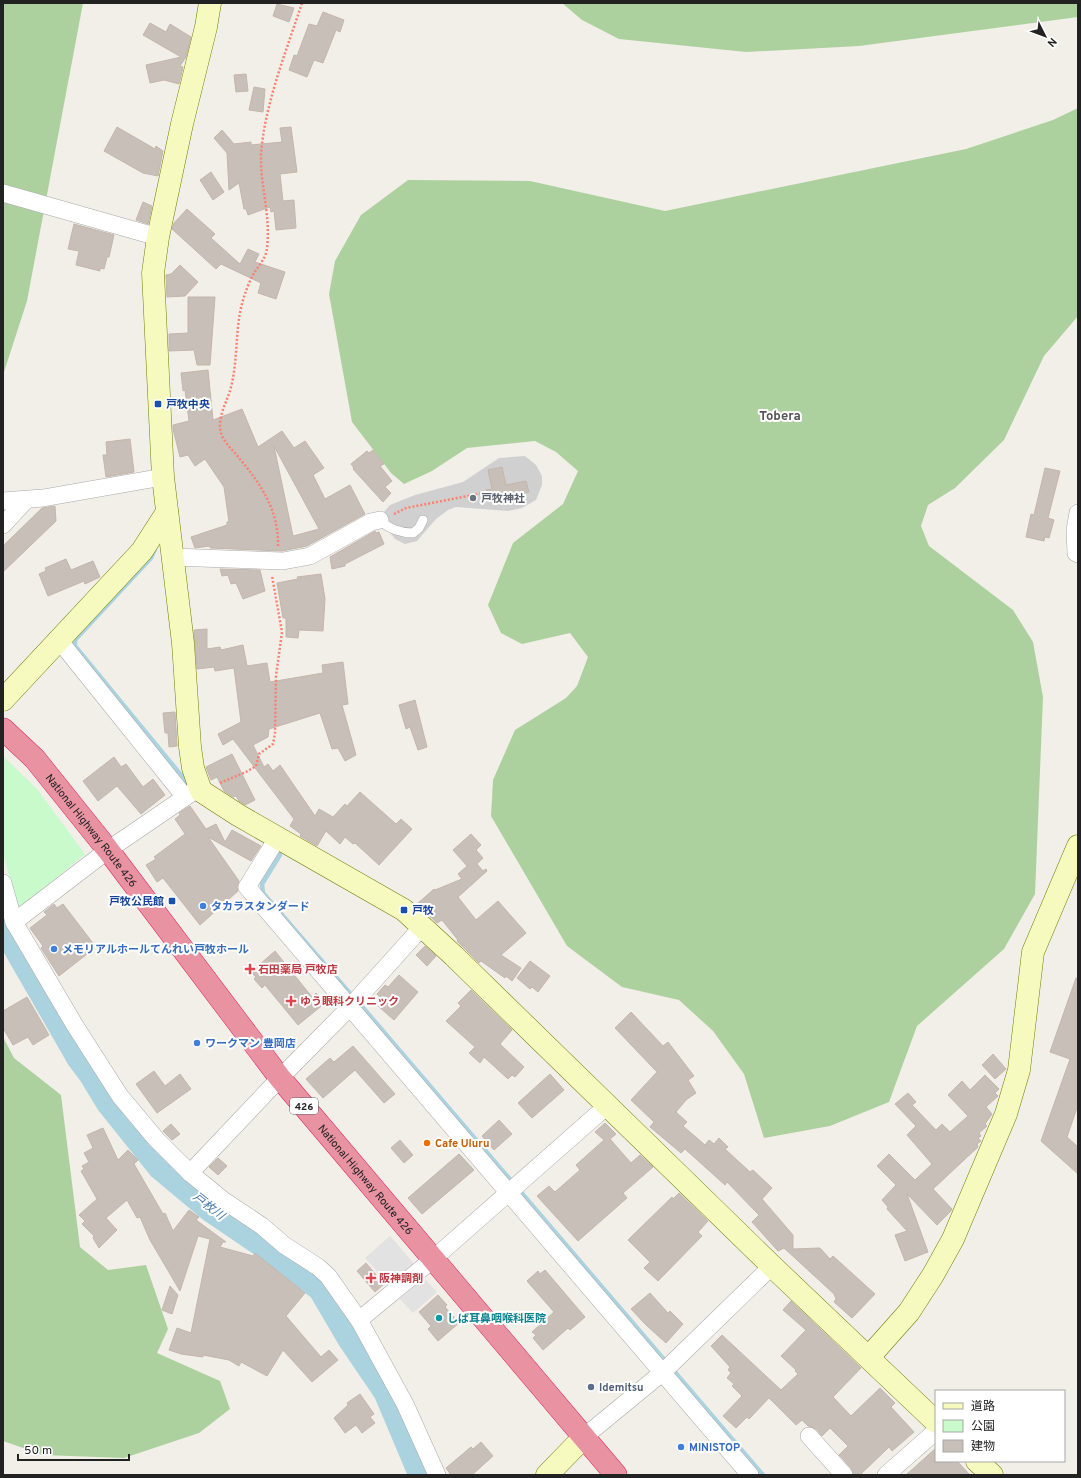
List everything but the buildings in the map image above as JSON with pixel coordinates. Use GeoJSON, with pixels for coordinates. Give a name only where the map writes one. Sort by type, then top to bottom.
{"type":"FeatureCollection","features":[{"type":"Feature","properties":{"kind":"highway","name":"National Highway Route 426"},"geometry":{"type":"LineString","coordinates":[[3,729],[35,759],[108,850],[280,1078],[432,1260],[616,1475]]}},
{"type":"Feature","properties":{"kind":"street"},"geometry":{"type":"LineString","coordinates":[[195,792],[190,747],[183,643],[163,477],[153,273],[158,237],[182,124],[206,27],[210,3]]}},
{"type":"Feature","properties":{"kind":"street"},"geometry":{"type":"LineString","coordinates":[[3,193],[158,237]]}},
{"type":"Feature","properties":{"kind":"street"},"geometry":{"type":"LineString","coordinates":[[3,501],[26,500],[163,477]]}},
{"type":"Feature","properties":{"kind":"street"},"geometry":{"type":"LineString","coordinates":[[3,525],[26,500]]}},
{"type":"Feature","properties":{"kind":"street"},"geometry":{"type":"LineString","coordinates":[[3,700],[58,639],[142,551],[167,512]]}},
{"type":"Feature","properties":{"kind":"street"},"geometry":{"type":"LineString","coordinates":[[1078,513],[1075,530],[1076,553],[1078,554]]}},
{"type":"Feature","properties":{"kind":"street"},"geometry":{"type":"LineString","coordinates":[[172,557],[273,561],[310,556],[370,522],[380,520]]}},
{"type":"Feature","properties":{"kind":"street"},"geometry":{"type":"LineString","coordinates":[[58,639],[195,792],[278,837],[404,910],[454,956],[772,1266],[935,1421]]}},
{"type":"Feature","properties":{"kind":"street"},"geometry":{"type":"LineString","coordinates":[[14,922],[108,850],[195,792]]}},
{"type":"Feature","properties":{"kind":"street"},"geometry":{"type":"LineString","coordinates":[[278,837],[247,887],[750,1475]]}},
{"type":"Feature","properties":{"kind":"street"},"geometry":{"type":"LineString","coordinates":[[869,1357],[909,1312],[933,1275],[953,1239],[1006,1114],[1019,1070],[1033,952],[1078,846]]}},
{"type":"Feature","properties":{"kind":"street"},"geometry":{"type":"LineString","coordinates":[[3,883],[14,922],[74,1024],[120,1096],[156,1139],[190,1173],[223,1200],[262,1226],[284,1245],[318,1267],[328,1276],[359,1320],[405,1404],[437,1475]]}},
{"type":"Feature","properties":{"kind":"street"},"geometry":{"type":"LineString","coordinates":[[190,1173],[350,1007],[422,927]]}},
{"type":"Feature","properties":{"kind":"street"},"geometry":{"type":"LineString","coordinates":[[359,1320],[432,1260],[608,1105]]}},
{"type":"Feature","properties":{"kind":"street"},"geometry":{"type":"LineString","coordinates":[[547,1475],[584,1437],[663,1372],[772,1266]]}},
{"type":"Feature","properties":{"kind":"street"},"geometry":{"type":"LineString","coordinates":[[886,1475],[935,1432]]}},
{"type":"Feature","properties":{"kind":"street"},"geometry":{"type":"LineString","coordinates":[[809,1436],[844,1475]]}},
{"type":"Feature","properties":{"kind":"street"},"geometry":{"type":"LineString","coordinates":[[978,1462],[992,1475]]}},
{"type":"Feature","properties":{"kind":"lane"},"geometry":{"type":"LineString","coordinates":[[380,520],[384,524],[397,530],[413,533],[419,528],[423,520]]}},
{"type":"Feature","properties":{"kind":"path"},"geometry":{"type":"LineString","coordinates":[[195,792],[246,772],[256,766],[259,754],[273,744],[275,733],[276,676],[282,632],[273,561],[278,545],[276,524],[270,502],[255,477],[229,446],[222,434],[220,417],[231,387],[238,323],[244,295],[267,249],[267,212],[261,156],[263,136],[284,58],[302,3]]}},
{"type":"Feature","properties":{"kind":"path"},"geometry":{"type":"LineString","coordinates":[[380,520],[406,508],[483,494]]}},
{"type":"Feature","properties":{"kind":"shaded area","name":"戸牧神社"},"geometry":{"type":"Polygon","coordinates":[[[525,456],[536,465],[542,476],[542,485],[536,500],[522,508],[508,511],[456,507],[448,510],[436,519],[417,541],[405,544],[395,539],[388,530],[384,512],[390,505],[415,495],[463,482],[499,458],[525,456]]]}},
{"type":"Feature","properties":{"kind":"shaded area"},"geometry":{"type":"Polygon","coordinates":[[[390,1236],[415,1265],[397,1281],[393,1276],[387,1282],[365,1258],[390,1236]]]}},
{"type":"Feature","properties":{"kind":"shaded area"},"geometry":{"type":"Polygon","coordinates":[[[424,1278],[437,1292],[413,1313],[400,1299],[424,1278]]]}},
{"type":"Feature","properties":{"kind":"green space"},"geometry":{"type":"Polygon","coordinates":[[[3,3],[83,3],[27,301],[3,375],[3,3]]]}},
{"type":"Feature","properties":{"kind":"green space"},"geometry":{"type":"Polygon","coordinates":[[[562,3],[1078,3],[1078,17],[859,46],[746,52],[619,39],[582,20],[562,3]]]}},
{"type":"Feature","properties":{"kind":"green space"},"geometry":{"type":"Polygon","coordinates":[[[1078,108],[1078,316],[1044,356],[1004,440],[955,488],[928,505],[921,526],[929,546],[1013,610],[1033,642],[1043,697],[1035,894],[1004,949],[917,1026],[889,1102],[830,1126],[764,1138],[744,1074],[713,1031],[679,1000],[622,987],[567,946],[491,816],[493,780],[515,730],[566,698],[577,686],[588,657],[570,633],[522,644],[501,633],[488,605],[513,543],[563,504],[578,471],[556,452],[535,441],[467,448],[432,471],[404,484],[391,473],[352,422],[329,294],[335,261],[361,215],[408,180],[530,181],[665,211],[966,149],[1053,120],[1078,108]]]}},
{"type":"Feature","properties":{"kind":"green space"},"geometry":{"type":"Polygon","coordinates":[[[3,756],[37,789],[85,854],[18,910],[3,853],[3,756]]]}},
{"type":"Feature","properties":{"kind":"green space"},"geometry":{"type":"Polygon","coordinates":[[[3,1037],[14,1058],[61,1095],[80,1247],[108,1270],[146,1265],[168,1329],[157,1353],[220,1381],[230,1409],[199,1433],[124,1458],[43,1455],[3,1441],[3,1037]]]}},
{"type":"Feature","properties":{"kind":"waterway"},"geometry":{"type":"LineString","coordinates":[[155,549],[151,558],[75,640],[75,646],[190,786]]}},
{"type":"Feature","properties":{"kind":"waterway"},"geometry":{"type":"LineString","coordinates":[[274,850],[280,855],[262,884],[263,893],[354,998]]}},
{"type":"Feature","properties":{"kind":"waterway","name":"戸枚川"},"geometry":{"type":"LineString","coordinates":[[3,924],[80,1058],[92,1074],[109,1102],[161,1167],[210,1208],[260,1242],[321,1288],[351,1339],[387,1392],[422,1475]]}},
{"type":"Feature","properties":{"kind":"waterway"},"geometry":{"type":"LineString","coordinates":[[359,1003],[763,1475]]}},
{"type":"Feature","properties":{"kind":"place","name":"戸牧中央"},"geometry":{"type":"Point","coordinates":[158,404]}},
{"type":"Feature","properties":{"kind":"place","name":"戸牧神社"},"geometry":{"type":"Point","coordinates":[473,498]}},
{"type":"Feature","properties":{"kind":"place","name":"戸牧公民館"},"geometry":{"type":"Point","coordinates":[172,901]}},
{"type":"Feature","properties":{"kind":"place","name":"タカラスタンダード"},"geometry":{"type":"Point","coordinates":[203,906]}},
{"type":"Feature","properties":{"kind":"place","name":"戸牧"},"geometry":{"type":"Point","coordinates":[404,910]}},
{"type":"Feature","properties":{"kind":"place","name":"メモリアルホールてんれい戸牧ホール"},"geometry":{"type":"Point","coordinates":[54,949]}},
{"type":"Feature","properties":{"kind":"place","name":"石田薬局 戸牧店"},"geometry":{"type":"Point","coordinates":[250,969]}},
{"type":"Feature","properties":{"kind":"place","name":"ゆう眼科クリニック"},"geometry":{"type":"Point","coordinates":[291,1001]}},
{"type":"Feature","properties":{"kind":"place","name":"ワークマン 豊岡店"},"geometry":{"type":"Point","coordinates":[197,1043]}},
{"type":"Feature","properties":{"kind":"place","name":"Cafe Uluru"},"geometry":{"type":"Point","coordinates":[427,1143]}},
{"type":"Feature","properties":{"kind":"place","name":"阪神調剤"},"geometry":{"type":"Point","coordinates":[371,1278]}},
{"type":"Feature","properties":{"kind":"place","name":"しば耳鼻咽喉科医院"},"geometry":{"type":"Point","coordinates":[439,1318]}},
{"type":"Feature","properties":{"kind":"place","name":"Idemitsu"},"geometry":{"type":"Point","coordinates":[591,1387]}},
{"type":"Feature","properties":{"kind":"place","name":"MINISTOP"},"geometry":{"type":"Point","coordinates":[681,1447]}},
{"type":"Feature","properties":{"kind":"district","name":"Tobera"},"geometry":{"type":"Point","coordinates":[780,415]}}]}
